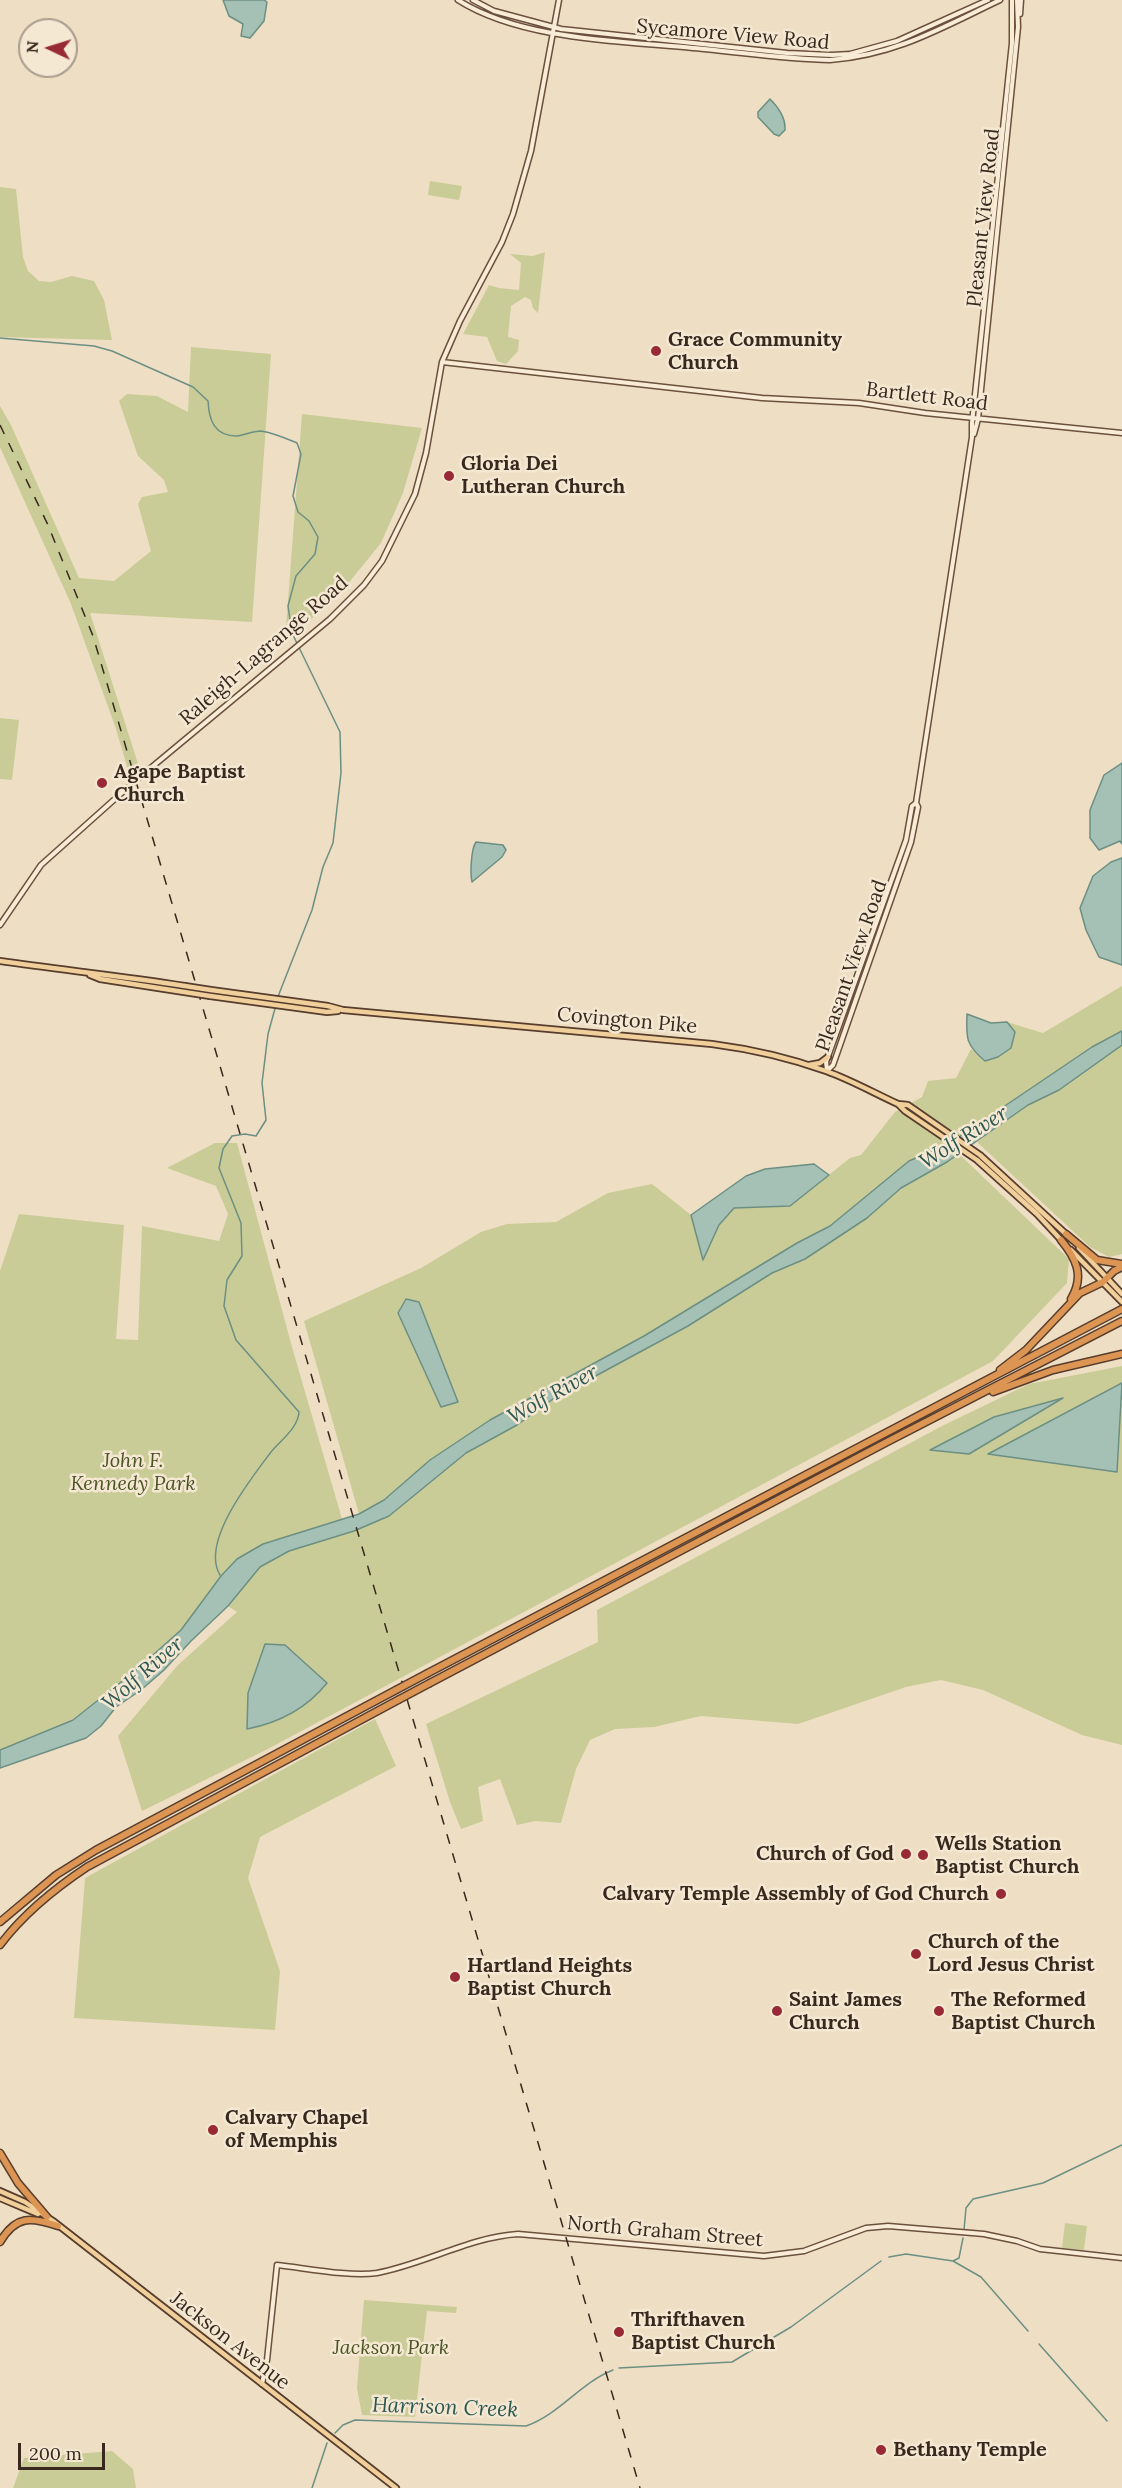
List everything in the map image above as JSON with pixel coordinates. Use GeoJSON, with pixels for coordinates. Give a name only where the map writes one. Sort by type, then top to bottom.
{"type":"FeatureCollection","features":[{"type":"Feature","properties":{"kind":"highway"},"geometry":{"type":"LineString","coordinates":[[1066,1234],[1097,1260],[1122,1265]]}},
{"type":"Feature","properties":{"kind":"highway"},"geometry":{"type":"LineString","coordinates":[[1061,1240],[1075,1257],[1077,1270],[1078,1282],[1068,1305]]}},
{"type":"Feature","properties":{"kind":"highway"},"geometry":{"type":"LineString","coordinates":[[980,1384],[1026,1350],[1080,1293],[1105,1280],[1122,1265]]}},
{"type":"Feature","properties":{"kind":"highway"},"geometry":{"type":"LineString","coordinates":[[0,1922],[56,1875],[96,1850],[1122,1309]]}},
{"type":"Feature","properties":{"kind":"highway"},"geometry":{"type":"LineString","coordinates":[[0,1945],[56,1887],[87,1867],[430,1683],[1122,1321]]}},
{"type":"Feature","properties":{"kind":"highway"},"geometry":{"type":"LineString","coordinates":[[951,1409],[1037,1375],[1122,1354]]}},
{"type":"Feature","properties":{"kind":"highway"},"geometry":{"type":"LineString","coordinates":[[0,1928],[37,1890]]}},
{"type":"Feature","properties":{"kind":"highway"},"geometry":{"type":"LineString","coordinates":[[0,1950],[16,1926]]}},
{"type":"Feature","properties":{"kind":"highway"},"geometry":{"type":"LineString","coordinates":[[0,2153],[18,2183],[46,2217]]}},
{"type":"Feature","properties":{"kind":"highway"},"geometry":{"type":"LineString","coordinates":[[0,2242],[8,2230],[25,2220],[44,2221],[58,2226]]}},
{"type":"Feature","properties":{"kind":"main road","name":"Sycamore View Road"},"geometry":{"type":"LineString","coordinates":[[458,0],[478,12],[506,21],[788,53],[832,54],[850,54],[897,41],[988,0]]}},
{"type":"Feature","properties":{"kind":"main road","name":"Sycamore View Road"},"geometry":{"type":"LineString","coordinates":[[473,0],[552,33],[808,60],[867,56],[896,48],[1000,0]]}},
{"type":"Feature","properties":{"kind":"main road","name":"Raleigh-Lagrange Road"},"geometry":{"type":"LineString","coordinates":[[0,925],[41,865],[96,814],[330,619],[364,585],[382,561],[399,531],[415,494],[426,453],[442,362],[460,321],[502,242],[513,214],[531,151],[559,0]]}},
{"type":"Feature","properties":{"kind":"main road","name":"Pleasant View Road"},"geometry":{"type":"LineString","coordinates":[[972,437],[978,419],[1005,132],[1012,43],[1012,0]]}},
{"type":"Feature","properties":{"kind":"main road","name":"Pleasant View Road"},"geometry":{"type":"LineString","coordinates":[[826,1071],[833,1065],[884,920],[911,842],[918,807],[916,803],[972,437],[972,418],[1019,0]]}},
{"type":"Feature","properties":{"kind":"main road"},"geometry":{"type":"LineString","coordinates":[[506,21],[507,15]]}},
{"type":"Feature","properties":{"kind":"main road"},"geometry":{"type":"LineString","coordinates":[[928,27],[931,33]]}},
{"type":"Feature","properties":{"kind":"main road","name":"Bartlett Road"},"geometry":{"type":"LineString","coordinates":[[442,362],[762,398],[859,403],[978,419],[1122,433]]}},
{"type":"Feature","properties":{"kind":"main road","name":"Pleasant View Road"},"geometry":{"type":"LineString","coordinates":[[826,1071],[828,1057],[906,840],[912,806],[916,803]]}},
{"type":"Feature","properties":{"kind":"main road"},"geometry":{"type":"LineString","coordinates":[[878,918],[884,920]]}},
{"type":"Feature","properties":{"kind":"main road","name":"Covington Pike"},"geometry":{"type":"LineString","coordinates":[[0,961],[84,973],[100,979],[295,1005],[714,1044],[744,1049],[826,1071],[906,1108],[1012,1187],[1066,1234],[1122,1302]]}},
{"type":"Feature","properties":{"kind":"main road"},"geometry":{"type":"LineString","coordinates":[[838,1032],[843,1035]]}},
{"type":"Feature","properties":{"kind":"main road"},"geometry":{"type":"LineString","coordinates":[[806,1065],[820,1063],[828,1057]]}},
{"type":"Feature","properties":{"kind":"main road","name":"Covington Pike"},"geometry":{"type":"LineString","coordinates":[[1012,1187],[1061,1240],[1122,1294]]}},
{"type":"Feature","properties":{"kind":"main road","name":"Jackson Avenue"},"geometry":{"type":"LineString","coordinates":[[0,2191],[25,2202],[46,2217],[396,2488]]}},
{"type":"Feature","properties":{"kind":"main road","name":"Jackson Avenue"},"geometry":{"type":"LineString","coordinates":[[0,2198],[46,2217]]}},
{"type":"Feature","properties":{"kind":"main road","name":"North Graham Street"},"geometry":{"type":"LineString","coordinates":[[262,2384],[266,2376],[277,2265],[371,2273],[496,2236],[518,2234],[764,2256],[804,2251],[866,2228],[888,2226],[993,2235],[1040,2250],[1122,2258]]}},
{"type":"Feature","properties":{"kind":"green space"},"geometry":{"type":"Polygon","coordinates":[[[430,181],[462,186],[459,200],[428,195],[430,181]]]}},
{"type":"Feature","properties":{"kind":"green space"},"geometry":{"type":"Polygon","coordinates":[[[0,187],[16,189],[23,257],[28,271],[39,281],[51,282],[72,276],[94,281],[104,300],[112,340],[0,337],[0,187]]]}},
{"type":"Feature","properties":{"kind":"green space"},"geometry":{"type":"Polygon","coordinates":[[[545,252],[538,313],[533,308],[531,300],[525,297],[511,306],[508,337],[519,340],[518,351],[506,364],[497,361],[487,337],[463,334],[489,285],[519,290],[521,263],[510,254],[533,256],[545,252]]]}},
{"type":"Feature","properties":{"kind":"green space"},"geometry":{"type":"Polygon","coordinates":[[[191,347],[271,354],[252,622],[90,613],[140,770],[130,776],[115,726],[71,604],[0,447],[0,406],[11,425],[79,578],[114,581],[151,551],[138,504],[142,497],[168,492],[164,480],[138,456],[119,401],[127,394],[157,396],[188,412],[191,347]]]}},
{"type":"Feature","properties":{"kind":"green space"},"geometry":{"type":"Polygon","coordinates":[[[302,414],[422,428],[403,493],[381,543],[338,596],[285,641],[302,414]]]}},
{"type":"Feature","properties":{"kind":"green space"},"geometry":{"type":"Polygon","coordinates":[[[0,718],[19,720],[12,780],[0,779],[0,718]]]}},
{"type":"Feature","properties":{"kind":"green space"},"geometry":{"type":"Polygon","coordinates":[[[1122,986],[1122,1031],[1092,1047],[950,1143],[909,1161],[830,1226],[797,1243],[644,1336],[490,1420],[430,1460],[384,1500],[359,1514],[304,1321],[421,1268],[481,1232],[507,1224],[556,1222],[608,1193],[652,1184],[691,1215],[703,1259],[719,1225],[734,1208],[790,1206],[850,1158],[861,1155],[895,1112],[922,1097],[928,1081],[956,1078],[971,1049],[985,1061],[1015,1032],[1007,1022],[1043,1033],[1122,986]]]}},
{"type":"Feature","properties":{"kind":"green space"},"geometry":{"type":"Polygon","coordinates":[[[1122,1045],[1122,1254],[1109,1257],[1090,1247],[977,1142],[1028,1105],[1059,1090],[1122,1045]]]}},
{"type":"Feature","properties":{"kind":"green space","name":"John F. Kennedy Park"},"geometry":{"type":"Polygon","coordinates":[[[215,1143],[237,1143],[292,1347],[342,1519],[263,1544],[237,1559],[181,1630],[135,1671],[73,1719],[0,1750],[0,1271],[19,1214],[124,1225],[116,1339],[138,1340],[142,1226],[219,1241],[228,1214],[216,1186],[167,1168],[215,1143]]]}},
{"type":"Feature","properties":{"kind":"green space"},"geometry":{"type":"Polygon","coordinates":[[[959,1154],[1069,1259],[1067,1283],[993,1361],[266,1750],[142,1811],[118,1736],[178,1665],[237,1612],[228,1606],[260,1567],[289,1551],[354,1531],[389,1516],[466,1453],[517,1425],[553,1399],[688,1326],[772,1273],[805,1259],[867,1218],[901,1188],[959,1154]]]}},
{"type":"Feature","properties":{"kind":"green space"},"geometry":{"type":"Polygon","coordinates":[[[1122,1366],[1122,1745],[1082,1735],[983,1690],[941,1680],[906,1687],[798,1724],[701,1716],[654,1727],[615,1729],[590,1740],[576,1769],[561,1823],[535,1821],[517,1825],[500,1779],[478,1787],[483,1821],[461,1829],[450,1802],[426,1724],[598,1642],[597,1610],[944,1425],[1029,1384],[1122,1366]]]}},
{"type":"Feature","properties":{"kind":"green space"},"geometry":{"type":"Polygon","coordinates":[[[375,1719],[396,1766],[260,1837],[248,1878],[280,1971],[275,2030],[74,2018],[85,1878],[375,1719]]]}},
{"type":"Feature","properties":{"kind":"green space"},"geometry":{"type":"Polygon","coordinates":[[[1065,2223],[1087,2226],[1084,2250],[1062,2248],[1065,2223]]]}},
{"type":"Feature","properties":{"kind":"green space","name":"Jackson Park"},"geometry":{"type":"Polygon","coordinates":[[[364,2300],[457,2307],[456,2313],[427,2311],[415,2417],[362,2415],[357,2388],[364,2300]]]}},
{"type":"Feature","properties":{"kind":"green space"},"geometry":{"type":"Polygon","coordinates":[[[112,2451],[133,2469],[136,2488],[13,2488],[24,2458],[112,2451]]]}},
{"type":"Feature","properties":{"kind":"water"},"geometry":{"type":"Polygon","coordinates":[[[223,0],[264,0],[267,2],[264,21],[250,38],[241,36],[243,24],[229,16],[223,0]]]}},
{"type":"Feature","properties":{"kind":"water"},"geometry":{"type":"Polygon","coordinates":[[[770,99],[779,109],[784,121],[785,130],[779,136],[774,134],[758,117],[758,112],[770,99]]]}},
{"type":"Feature","properties":{"kind":"water"},"geometry":{"type":"Polygon","coordinates":[[[1122,763],[1122,844],[1120,841],[1099,850],[1090,838],[1090,810],[1104,775],[1122,763]]]}},
{"type":"Feature","properties":{"kind":"water"},"geometry":{"type":"Polygon","coordinates":[[[476,842],[503,845],[506,850],[502,857],[472,882],[471,861],[476,842]]]}},
{"type":"Feature","properties":{"kind":"water"},"geometry":{"type":"Polygon","coordinates":[[[1122,858],[1122,965],[1099,957],[1086,930],[1080,908],[1093,876],[1111,862],[1122,858]]]}},
{"type":"Feature","properties":{"kind":"water"},"geometry":{"type":"Polygon","coordinates":[[[967,1014],[991,1023],[1007,1022],[1015,1032],[1011,1048],[998,1057],[985,1061],[968,1041],[967,1014]]]}},
{"type":"Feature","properties":{"kind":"water","name":"Wolf River"},"geometry":{"type":"Polygon","coordinates":[[[1122,1031],[1122,1045],[1059,1090],[1028,1105],[947,1162],[901,1188],[867,1218],[805,1259],[772,1273],[688,1326],[553,1399],[517,1425],[466,1453],[389,1516],[354,1531],[289,1551],[260,1567],[228,1606],[164,1670],[116,1707],[101,1726],[86,1738],[0,1768],[0,1750],[73,1720],[135,1671],[181,1630],[221,1576],[237,1559],[263,1544],[359,1514],[384,1500],[430,1460],[490,1420],[644,1336],[797,1243],[830,1226],[909,1161],[950,1143],[1092,1047],[1122,1031]]]}},
{"type":"Feature","properties":{"kind":"water"},"geometry":{"type":"Polygon","coordinates":[[[814,1164],[829,1175],[790,1206],[734,1208],[719,1225],[703,1260],[691,1215],[746,1176],[765,1169],[814,1164]]]}},
{"type":"Feature","properties":{"kind":"water"},"geometry":{"type":"Polygon","coordinates":[[[406,1299],[419,1302],[458,1402],[441,1407],[398,1313],[406,1299]]]}},
{"type":"Feature","properties":{"kind":"water"},"geometry":{"type":"Polygon","coordinates":[[[1122,1383],[1117,1472],[988,1454],[1122,1383]]]}},
{"type":"Feature","properties":{"kind":"water"},"geometry":{"type":"Polygon","coordinates":[[[1063,1398],[969,1454],[930,1450],[994,1417],[1063,1398]]]}},
{"type":"Feature","properties":{"kind":"water"},"geometry":{"type":"Polygon","coordinates":[[[265,1644],[285,1645],[327,1683],[310,1700],[291,1713],[270,1723],[247,1729],[248,1693],[265,1644]]]}},
{"type":"Feature","properties":{"kind":"waterway"},"geometry":{"type":"LineString","coordinates":[[0,338],[94,346],[112,351],[193,387],[208,401],[214,426],[223,433],[237,436],[261,431],[297,443],[301,454],[293,496],[298,512],[309,521],[318,537],[315,554],[296,576],[288,606],[292,633],[340,732],[341,773],[333,843],[323,867],[312,910],[279,994],[268,1034],[262,1083],[266,1120],[256,1136],[245,1134],[232,1136],[223,1149],[219,1168],[241,1223],[242,1256],[227,1280],[224,1306],[236,1340],[299,1412],[292,1429],[271,1452],[230,1511],[217,1546],[216,1561],[220,1575]]}},
{"type":"Feature","properties":{"kind":"waterway","name":"Harrison Creek"},"geometry":{"type":"LineString","coordinates":[[964,2230],[966,2208],[973,2199],[1043,2183],[1122,2145]]}},
{"type":"Feature","properties":{"kind":"waterway","name":"Harrison Creek"},"geometry":{"type":"LineString","coordinates":[[889,2257],[906,2254],[953,2261],[959,2258],[963,2238]]}},
{"type":"Feature","properties":{"kind":"waterway","name":"Harrison Creek"},"geometry":{"type":"LineString","coordinates":[[619,2368],[732,2362],[791,2327],[881,2261]]}},
{"type":"Feature","properties":{"kind":"waterway"},"geometry":{"type":"LineString","coordinates":[[953,2261],[981,2277],[1028,2331]]}},
{"type":"Feature","properties":{"kind":"waterway"},"geometry":{"type":"LineString","coordinates":[[1039,2344],[1107,2421]]}},
{"type":"Feature","properties":{"kind":"waterway","name":"Harrison Creek"},"geometry":{"type":"LineString","coordinates":[[335,2433],[343,2425],[355,2420],[526,2426],[549,2414],[590,2383],[613,2370]]}},
{"type":"Feature","properties":{"kind":"waterway","name":"Harrison Creek"},"geometry":{"type":"LineString","coordinates":[[312,2488],[327,2443]]}},
{"type":"Feature","properties":{"kind":"railway"},"geometry":{"type":"LineString","coordinates":[[0,425],[48,525],[93,636],[640,2488]]}},
{"type":"Feature","properties":{"kind":"place","name":"Grace Community Church"},"geometry":{"type":"Point","coordinates":[656,351]}},
{"type":"Feature","properties":{"kind":"place","name":"Gloria Dei Lutheran Church"},"geometry":{"type":"Point","coordinates":[449,476]}},
{"type":"Feature","properties":{"kind":"place","name":"Agape Baptist Church"},"geometry":{"type":"Point","coordinates":[102,783]}},
{"type":"Feature","properties":{"kind":"place","name":"Church of God"},"geometry":{"type":"Point","coordinates":[906,1854]}},
{"type":"Feature","properties":{"kind":"place","name":"Wells Station Baptist Church"},"geometry":{"type":"Point","coordinates":[923,1855]}},
{"type":"Feature","properties":{"kind":"place","name":"Calvary Temple Assembly of God Church"},"geometry":{"type":"Point","coordinates":[1001,1894]}},
{"type":"Feature","properties":{"kind":"place","name":"Church of the Lord Jesus Christ"},"geometry":{"type":"Point","coordinates":[916,1954]}},
{"type":"Feature","properties":{"kind":"place","name":"Hartland Heights Baptist Church"},"geometry":{"type":"Point","coordinates":[455,1977]}},
{"type":"Feature","properties":{"kind":"place","name":"Saint James Church"},"geometry":{"type":"Point","coordinates":[777,2011]}},
{"type":"Feature","properties":{"kind":"place","name":"The Reformed Baptist Church"},"geometry":{"type":"Point","coordinates":[939,2011]}},
{"type":"Feature","properties":{"kind":"place","name":"Calvary Chapel of Memphis"},"geometry":{"type":"Point","coordinates":[213,2130]}},
{"type":"Feature","properties":{"kind":"place","name":"Thrifthaven Baptist Church"},"geometry":{"type":"Point","coordinates":[619,2332]}},
{"type":"Feature","properties":{"kind":"place","name":"Bethany Temple"},"geometry":{"type":"Point","coordinates":[881,2450]}}]}
